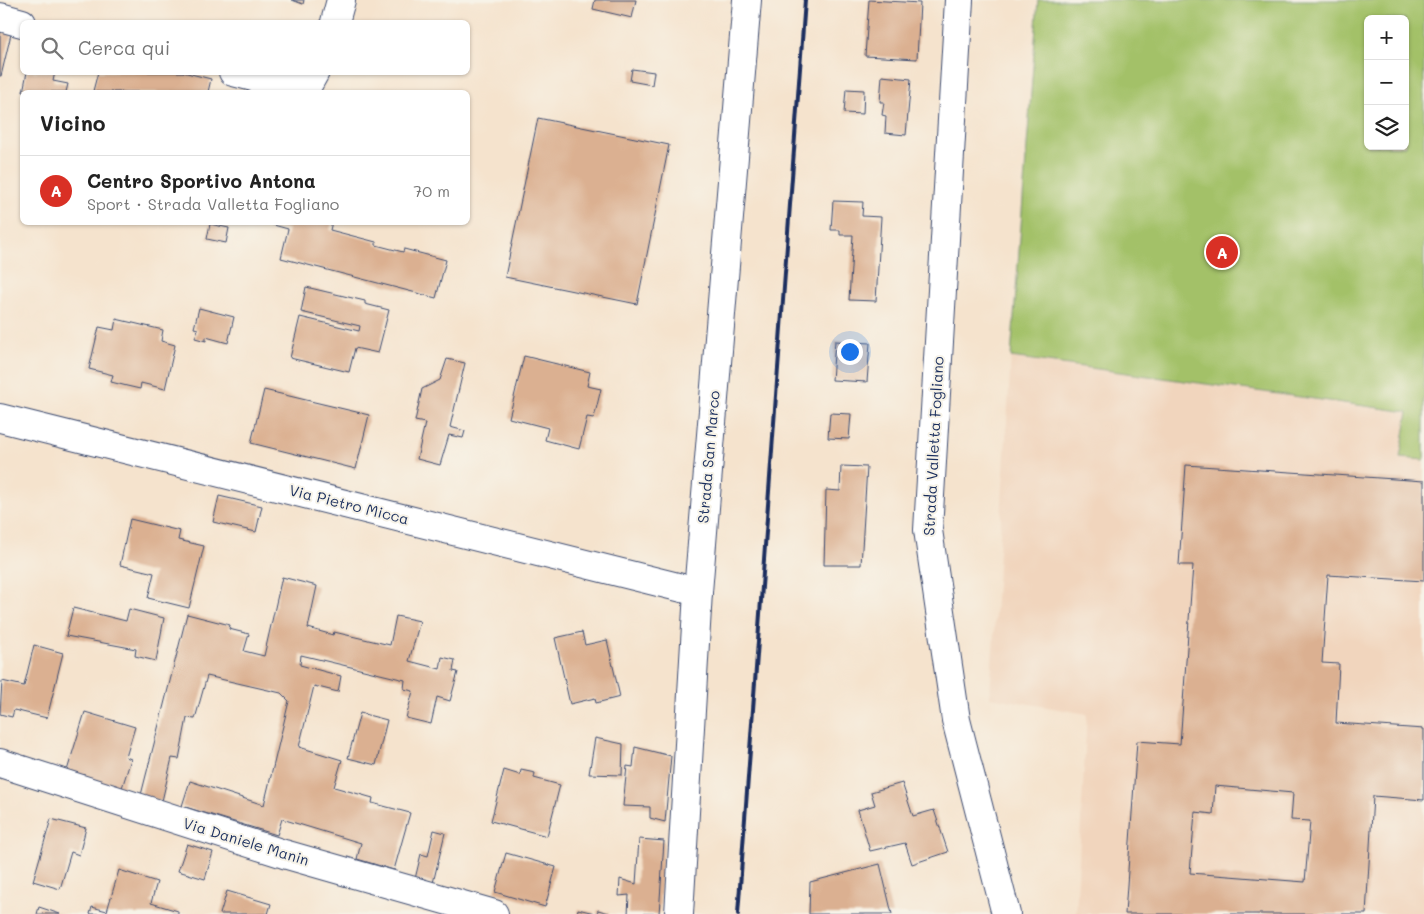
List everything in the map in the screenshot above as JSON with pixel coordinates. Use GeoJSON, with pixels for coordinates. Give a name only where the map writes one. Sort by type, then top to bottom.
{"type":"FeatureCollection","features":[{"type":"Feature","properties":{"kind":"street"},"geometry":{"type":"LineString","coordinates":[[336,20],[341,0]]}},
{"type":"Feature","properties":{"kind":"street","name":"Strada San Marco"},"geometry":{"type":"LineString","coordinates":[[679,914],[698,592],[747,0]]}},
{"type":"Feature","properties":{"kind":"street","name":"Strada Valletta Fogliano"},"geometry":{"type":"LineString","coordinates":[[959,0],[928,530],[956,720],[1006,914]]}},
{"type":"Feature","properties":{"kind":"street"},"geometry":{"type":"LineString","coordinates":[[0,17],[20,22]]}},
{"type":"Feature","properties":{"kind":"street"},"geometry":{"type":"LineString","coordinates":[[245,75],[305,90],[313,75]]}},
{"type":"Feature","properties":{"kind":"street","name":"Via Pietro Micca"},"geometry":{"type":"LineString","coordinates":[[0,418],[698,592]]}},
{"type":"Feature","properties":{"kind":"street","name":"Via Daniele Manin"},"geometry":{"type":"LineString","coordinates":[[0,763],[284,854],[494,914]]}},
{"type":"Feature","properties":{"kind":"shaded area"},"geometry":{"type":"Polygon","coordinates":[[[1011,357],[1408,413],[1400,457],[1424,460],[1424,914],[1076,914],[1087,714],[990,697],[1011,357]]]}},
{"type":"Feature","properties":{"kind":"green space"},"geometry":{"type":"Polygon","coordinates":[[[1038,0],[1424,0],[1424,460],[1400,458],[1408,412],[1011,357],[1038,0]]]}},
{"type":"Feature","properties":{"kind":"building"},"geometry":{"type":"Polygon","coordinates":[[[292,0],[304,0],[303,4],[292,0]]]}},
{"type":"Feature","properties":{"kind":"building"},"geometry":{"type":"Polygon","coordinates":[[[595,0],[636,0],[632,18],[593,9],[595,0]]]}},
{"type":"Feature","properties":{"kind":"building"},"geometry":{"type":"Polygon","coordinates":[[[869,0],[920,3],[917,59],[865,56],[869,0]]]}},
{"type":"Feature","properties":{"kind":"building"},"geometry":{"type":"Polygon","coordinates":[[[0,31],[11,34],[1,76],[0,76],[0,31]]]}},
{"type":"Feature","properties":{"kind":"building"},"geometry":{"type":"Polygon","coordinates":[[[632,69],[654,72],[652,85],[630,81],[632,69]]]}},
{"type":"Feature","properties":{"kind":"building"},"geometry":{"type":"Polygon","coordinates":[[[26,75],[54,75],[53,81],[68,84],[66,90],[23,90],[26,75]]]}},
{"type":"Feature","properties":{"kind":"building"},"geometry":{"type":"Polygon","coordinates":[[[97,75],[195,75],[211,79],[208,90],[93,90],[97,75]]]}},
{"type":"Feature","properties":{"kind":"building"},"geometry":{"type":"Polygon","coordinates":[[[882,76],[911,79],[906,135],[885,133],[886,116],[882,115],[884,102],[880,102],[882,76]]]}},
{"type":"Feature","properties":{"kind":"building"},"geometry":{"type":"Polygon","coordinates":[[[846,89],[864,90],[863,114],[844,113],[846,89]]]}},
{"type":"Feature","properties":{"kind":"building"},"geometry":{"type":"Polygon","coordinates":[[[538,118],[669,145],[637,304],[505,277],[538,118]]]}},
{"type":"Feature","properties":{"kind":"building"},"geometry":{"type":"Polygon","coordinates":[[[833,201],[863,202],[862,216],[881,217],[876,301],[849,300],[853,235],[840,235],[840,230],[831,230],[833,201]]]}},
{"type":"Feature","properties":{"kind":"building"},"geometry":{"type":"Polygon","coordinates":[[[210,225],[229,228],[226,243],[207,239],[210,225]]]}},
{"type":"Feature","properties":{"kind":"building"},"geometry":{"type":"Polygon","coordinates":[[[274,225],[331,225],[330,230],[376,242],[376,245],[403,252],[404,249],[446,260],[436,298],[281,258],[288,229],[274,225]]]}},
{"type":"Feature","properties":{"kind":"building"},"geometry":{"type":"Polygon","coordinates":[[[306,287],[365,301],[365,304],[389,310],[378,353],[355,348],[349,372],[290,358],[300,317],[359,331],[360,326],[301,312],[306,287]]]}},
{"type":"Feature","properties":{"kind":"building"},"geometry":{"type":"Polygon","coordinates":[[[199,308],[234,317],[228,343],[206,337],[206,341],[195,338],[198,329],[194,328],[199,308]]]}},
{"type":"Feature","properties":{"kind":"building"},"geometry":{"type":"Polygon","coordinates":[[[116,319],[163,330],[161,341],[175,345],[165,389],[141,383],[140,389],[111,382],[113,375],[89,369],[99,327],[114,330],[116,319]]]}},
{"type":"Feature","properties":{"kind":"building"},"geometry":{"type":"Polygon","coordinates":[[[835,341],[870,343],[867,382],[832,380],[835,341]]]}},
{"type":"Feature","properties":{"kind":"building"},"geometry":{"type":"Polygon","coordinates":[[[524,356],[590,372],[587,386],[601,389],[594,418],[587,417],[579,449],[545,440],[548,428],[509,418],[524,356]]]}},
{"type":"Feature","properties":{"kind":"building"},"geometry":{"type":"Polygon","coordinates":[[[447,359],[465,363],[450,427],[465,431],[463,438],[449,435],[440,465],[417,459],[425,423],[415,421],[422,389],[440,380],[447,359]]]}},
{"type":"Feature","properties":{"kind":"building"},"geometry":{"type":"Polygon","coordinates":[[[264,390],[369,415],[356,469],[251,443],[264,390]]]}},
{"type":"Feature","properties":{"kind":"building"},"geometry":{"type":"Polygon","coordinates":[[[830,413],[851,414],[849,439],[828,438],[830,413]]]}},
{"type":"Feature","properties":{"kind":"building"},"geometry":{"type":"Polygon","coordinates":[[[1186,465],[1424,481],[1424,581],[1328,575],[1322,663],[1339,664],[1336,723],[1424,729],[1424,800],[1373,796],[1366,914],[1125,914],[1137,741],[1180,744],[1193,565],[1179,565],[1186,465]],[[1215,786],[1213,814],[1195,812],[1190,873],[1305,882],[1310,821],[1291,820],[1293,793],[1215,786]]]}},
{"type":"Feature","properties":{"kind":"building"},"geometry":{"type":"Polygon","coordinates":[[[841,466],[867,467],[861,565],[824,565],[826,490],[840,491],[841,466]]]}},
{"type":"Feature","properties":{"kind":"building"},"geometry":{"type":"Polygon","coordinates":[[[219,496],[262,506],[256,532],[213,522],[219,496]]]}},
{"type":"Feature","properties":{"kind":"building"},"geometry":{"type":"Polygon","coordinates":[[[130,519],[180,531],[178,540],[204,546],[189,608],[148,598],[154,573],[120,565],[130,519]]]}},
{"type":"Feature","properties":{"kind":"building"},"geometry":{"type":"Polygon","coordinates":[[[282,577],[317,586],[308,628],[333,635],[334,632],[390,645],[396,616],[420,621],[409,661],[440,669],[442,657],[455,660],[453,671],[458,672],[450,701],[437,697],[431,724],[406,718],[413,691],[404,689],[405,680],[301,655],[300,665],[341,676],[338,692],[314,686],[299,747],[342,760],[334,787],[373,798],[372,803],[410,813],[394,870],[357,859],[361,843],[282,819],[277,835],[182,806],[190,781],[264,805],[289,701],[281,693],[207,676],[195,719],[187,718],[179,759],[172,758],[162,801],[141,795],[187,614],[230,625],[229,629],[249,634],[244,651],[264,656],[282,577]]]}},
{"type":"Feature","properties":{"kind":"building"},"geometry":{"type":"Polygon","coordinates":[[[73,608],[126,621],[129,609],[164,618],[156,661],[135,656],[136,649],[66,636],[73,608]]]}},
{"type":"Feature","properties":{"kind":"building"},"geometry":{"type":"Polygon","coordinates":[[[582,632],[585,645],[607,640],[620,697],[596,703],[595,698],[570,704],[555,638],[582,632]]]}},
{"type":"Feature","properties":{"kind":"building"},"geometry":{"type":"Polygon","coordinates":[[[34,645],[63,653],[47,718],[14,710],[12,717],[0,714],[2,681],[24,686],[34,645]]]}},
{"type":"Feature","properties":{"kind":"building"},"geometry":{"type":"Polygon","coordinates":[[[85,712],[135,727],[126,757],[131,759],[121,791],[66,774],[85,712]]]}},
{"type":"Feature","properties":{"kind":"building"},"geometry":{"type":"Polygon","coordinates":[[[360,713],[387,720],[376,765],[348,758],[360,713]]]}},
{"type":"Feature","properties":{"kind":"building"},"geometry":{"type":"Polygon","coordinates":[[[595,738],[623,744],[622,775],[589,774],[595,738]]]}},
{"type":"Feature","properties":{"kind":"building"},"geometry":{"type":"Polygon","coordinates":[[[635,747],[671,756],[665,822],[650,818],[650,807],[623,806],[627,766],[633,767],[635,747]]]}},
{"type":"Feature","properties":{"kind":"building"},"geometry":{"type":"Polygon","coordinates":[[[504,770],[520,775],[521,770],[535,773],[534,778],[560,785],[547,836],[491,821],[504,770]]]}},
{"type":"Feature","properties":{"kind":"building"},"geometry":{"type":"Polygon","coordinates":[[[902,783],[913,816],[934,810],[948,852],[912,864],[905,843],[870,851],[858,810],[875,805],[871,792],[902,783]]]}},
{"type":"Feature","properties":{"kind":"building"},"geometry":{"type":"Polygon","coordinates":[[[51,819],[86,828],[79,855],[71,852],[60,889],[33,881],[51,819]]]}},
{"type":"Feature","properties":{"kind":"building"},"geometry":{"type":"Polygon","coordinates":[[[434,830],[445,833],[433,883],[415,879],[421,854],[428,856],[434,830]]]}},
{"type":"Feature","properties":{"kind":"building"},"geometry":{"type":"Polygon","coordinates":[[[639,839],[664,841],[659,914],[628,914],[629,895],[619,896],[620,879],[636,884],[639,839]]]}},
{"type":"Feature","properties":{"kind":"building"},"geometry":{"type":"Polygon","coordinates":[[[187,844],[213,852],[205,879],[178,871],[187,844]]]}},
{"type":"Feature","properties":{"kind":"building"},"geometry":{"type":"Polygon","coordinates":[[[506,853],[556,867],[545,907],[495,892],[506,853]]]}},
{"type":"Feature","properties":{"kind":"building"},"geometry":{"type":"Polygon","coordinates":[[[880,864],[892,914],[809,914],[810,882],[880,864]]]}},
{"type":"Feature","properties":{"kind":"building"},"geometry":{"type":"Polygon","coordinates":[[[119,870],[157,882],[151,903],[178,911],[178,914],[90,914],[92,907],[107,911],[119,870]]]}},
{"type":"Feature","properties":{"kind":"building"},"geometry":{"type":"Polygon","coordinates":[[[227,891],[271,904],[268,914],[220,914],[227,891]]]}},
{"type":"Feature","properties":{"kind":"building"},"geometry":{"type":"Polygon","coordinates":[[[39,907],[60,914],[37,914],[39,907]]]}},
{"type":"Feature","properties":{"kind":"building"},"geometry":{"type":"Polygon","coordinates":[[[578,909],[594,913],[594,914],[577,914],[578,909]]]}},
{"type":"Feature","properties":{"kind":"building"},"geometry":{"type":"Polygon","coordinates":[[[598,910],[609,913],[609,914],[597,914],[598,910]]]}},
{"type":"Feature","properties":{"kind":"railway"},"geometry":{"type":"LineString","coordinates":[[738,914],[805,0]]}},
{"type":"Feature","properties":{"kind":"place","name":"Centro Sportivo Antona"},"geometry":{"type":"Point","coordinates":[1222,252]}}]}
